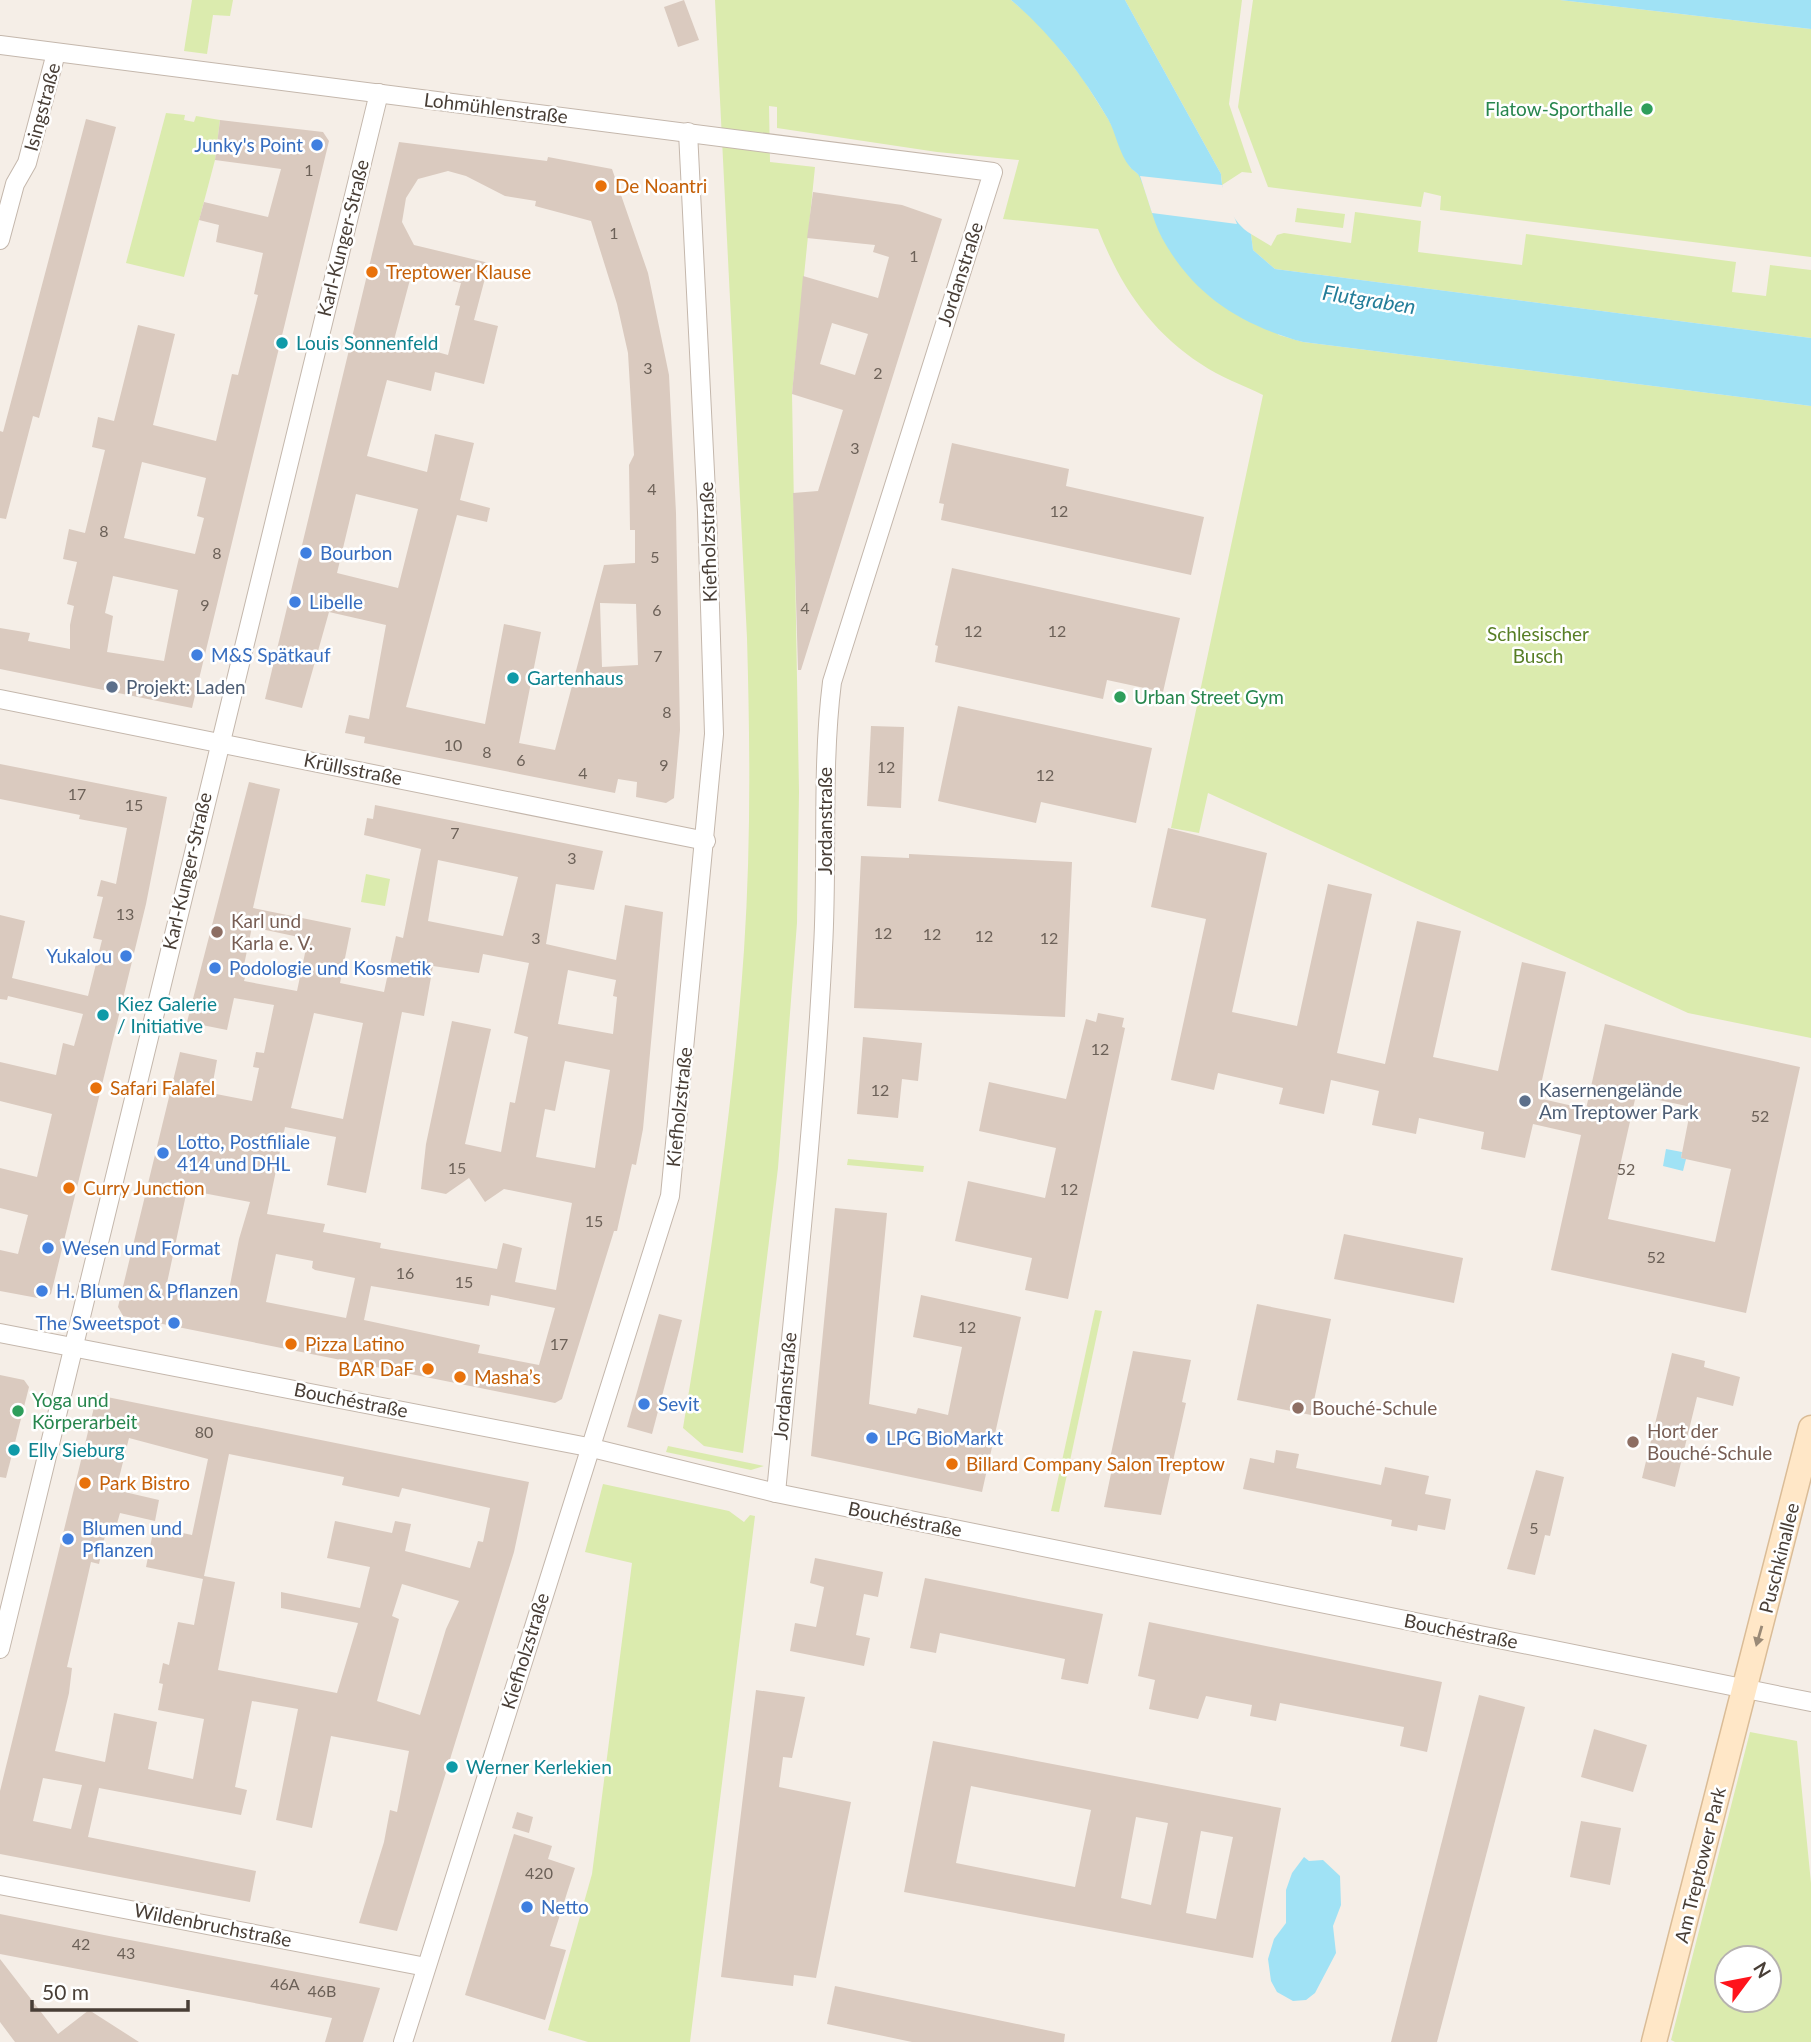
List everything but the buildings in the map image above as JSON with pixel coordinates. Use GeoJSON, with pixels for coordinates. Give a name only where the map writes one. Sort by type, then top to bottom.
{"type":"FeatureCollection","features":[{"type":"Feature","properties":{"kind":"main road","name":"Puschkinallee"},"geometry":{"type":"LineString","coordinates":[[1746,1689],[1811,1427]]}},
{"type":"Feature","properties":{"kind":"main road","name":"Am Treptower Park"},"geometry":{"type":"LineString","coordinates":[[1654,2042],[1746,1689]]}},
{"type":"Feature","properties":{"kind":"street","name":"Lohmühlenstraße"},"geometry":{"type":"LineString","coordinates":[[0,46],[993,172]]}},
{"type":"Feature","properties":{"kind":"street","name":"Isingstraße"},"geometry":{"type":"LineString","coordinates":[[0,240],[15,184],[27,163],[56,52]]}},
{"type":"Feature","properties":{"kind":"street","name":"Karl-Kunger-Straße"},"geometry":{"type":"LineString","coordinates":[[0,1649],[379,93]]}},
{"type":"Feature","properties":{"kind":"street","name":"Kiefholzstraße"},"geometry":{"type":"LineString","coordinates":[[403,2042],[588,1447],[670,1196],[706,841],[714,734],[707,512],[688,132]]}},
{"type":"Feature","properties":{"kind":"street","name":"Jordanstraße"},"geometry":{"type":"LineString","coordinates":[[775,1493],[819,1023],[824,931],[827,726],[832,682],[993,172]]}},
{"type":"Feature","properties":{"kind":"street","name":"Krüllsstraße"},"geometry":{"type":"LineString","coordinates":[[0,699],[706,841]]}},
{"type":"Feature","properties":{"kind":"street","name":"Bouchéstraße"},"geometry":{"type":"LineString","coordinates":[[0,1333],[54,1344],[75,1345],[588,1447],[775,1493],[1811,1702]]}},
{"type":"Feature","properties":{"kind":"street","name":"Wildenbruchstraße"},"geometry":{"type":"LineString","coordinates":[[0,1885],[426,1967]]}},
{"type":"Feature","properties":{"kind":"green space"},"geometry":{"type":"Polygon","coordinates":[[[192,0],[233,0],[230,16],[213,15],[207,54],[184,51],[192,0]]]}},
{"type":"Feature","properties":{"kind":"green space","name":"Schlesischer Busch"},"geometry":{"type":"Polygon","coordinates":[[[715,0],[1011,0],[1042,26],[1083,79],[1110,122],[1130,167],[1140,176],[1162,237],[1279,335],[1303,342],[1811,406],[1811,1038],[1688,1013],[1208,793],[1199,833],[1171,828],[1263,395],[1208,369],[1166,337],[1127,288],[1098,229],[1003,219],[1019,160],[937,152],[777,128],[777,107],[769,106],[770,162],[815,167],[792,394],[799,792],[797,923],[778,1168],[743,1453],[704,1446],[683,1428],[727,1130],[744,950],[749,833],[747,638],[715,0]]]}},
{"type":"Feature","properties":{"kind":"green space"},"geometry":{"type":"Polygon","coordinates":[[[1125,0],[1242,0],[1229,104],[1252,173],[1242,172],[1222,185],[1221,174],[1125,0]]]}},
{"type":"Feature","properties":{"kind":"green space"},"geometry":{"type":"Polygon","coordinates":[[[1253,0],[1560,0],[1811,29],[1811,257],[1440,210],[1441,196],[1424,192],[1421,207],[1268,187],[1238,107],[1253,0]]]}},
{"type":"Feature","properties":{"kind":"green space"},"geometry":{"type":"Polygon","coordinates":[[[166,113],[185,115],[184,120],[194,122],[196,116],[220,120],[215,160],[184,277],[126,263],[166,113]]]}},
{"type":"Feature","properties":{"kind":"green space"},"geometry":{"type":"Polygon","coordinates":[[[1297,208],[1345,214],[1343,228],[1295,222],[1297,208]]]}},
{"type":"Feature","properties":{"kind":"green space"},"geometry":{"type":"Polygon","coordinates":[[[1355,212],[1421,221],[1418,252],[1522,265],[1526,234],[1736,262],[1732,292],[1766,296],[1770,265],[1811,270],[1811,338],[1275,269],[1253,250],[1251,234],[1271,246],[1277,235],[1284,233],[1351,243],[1355,212]]]}},
{"type":"Feature","properties":{"kind":"green space"},"geometry":{"type":"Polygon","coordinates":[[[366,874],[390,879],[385,906],[361,902],[366,874]]]}},
{"type":"Feature","properties":{"kind":"green space"},"geometry":{"type":"Polygon","coordinates":[[[848,1159],[924,1166],[923,1172],[847,1165],[848,1159]]]}},
{"type":"Feature","properties":{"kind":"green space"},"geometry":{"type":"Polygon","coordinates":[[[1095,1310],[1102,1311],[1059,1512],[1051,1511],[1095,1310]]]}},
{"type":"Feature","properties":{"kind":"green space"},"geometry":{"type":"Polygon","coordinates":[[[668,1446],[764,1466],[751,1470],[666,1452],[668,1446]]]}},
{"type":"Feature","properties":{"kind":"green space"},"geometry":{"type":"Polygon","coordinates":[[[603,1484],[729,1511],[744,1522],[750,1515],[755,1516],[690,2042],[588,2042],[548,2030],[592,1874],[632,1563],[585,1552],[603,1484]]]}},
{"type":"Feature","properties":{"kind":"green space"},"geometry":{"type":"Polygon","coordinates":[[[1750,1732],[1797,1741],[1811,1883],[1811,2042],[1671,2040],[1750,1732]]]}},
{"type":"Feature","properties":{"kind":"water","name":"Flutgraben"},"geometry":{"type":"Polygon","coordinates":[[[1011,0],[1125,0],[1221,174],[1223,192],[1233,216],[1251,234],[1253,250],[1275,269],[1811,338],[1811,406],[1303,342],[1259,327],[1204,292],[1175,258],[1162,238],[1139,176],[1126,162],[1098,102],[1052,40],[1011,0]]]}},
{"type":"Feature","properties":{"kind":"water"},"geometry":{"type":"Polygon","coordinates":[[[1560,0],[1811,0],[1811,29],[1560,0]]]}},
{"type":"Feature","properties":{"kind":"water"},"geometry":{"type":"Polygon","coordinates":[[[1666,1149],[1682,1152],[1681,1158],[1686,1159],[1683,1171],[1663,1166],[1666,1149]]]}},
{"type":"Feature","properties":{"kind":"water"},"geometry":{"type":"Polygon","coordinates":[[[1304,1857],[1309,1861],[1323,1860],[1340,1876],[1341,1905],[1333,1926],[1336,1953],[1315,1993],[1306,2000],[1293,2001],[1277,1992],[1271,1981],[1268,1959],[1274,1939],[1286,1923],[1286,1890],[1292,1873],[1304,1857]]]}},
{"type":"Feature","properties":{"kind":"pier"},"geometry":{"type":"Polygon","coordinates":[[[1140,176],[1222,185],[1237,224],[1152,213],[1140,176]]]}},
{"type":"Feature","properties":{"kind":"place","name":"Flatow-Sporthalle"},"geometry":{"type":"Point","coordinates":[1647,109]}},
{"type":"Feature","properties":{"kind":"place","name":"Junky's Point"},"geometry":{"type":"Point","coordinates":[317,145]}},
{"type":"Feature","properties":{"kind":"place","name":"De Noantri"},"geometry":{"type":"Point","coordinates":[601,186]}},
{"type":"Feature","properties":{"kind":"place","name":"Treptower Klause"},"geometry":{"type":"Point","coordinates":[372,272]}},
{"type":"Feature","properties":{"kind":"place","name":"Louis Sonnenfeld"},"geometry":{"type":"Point","coordinates":[282,343]}},
{"type":"Feature","properties":{"kind":"place","name":"Bourbon"},"geometry":{"type":"Point","coordinates":[306,553]}},
{"type":"Feature","properties":{"kind":"place","name":"Libelle"},"geometry":{"type":"Point","coordinates":[295,602]}},
{"type":"Feature","properties":{"kind":"place","name":"M&S Spätkauf"},"geometry":{"type":"Point","coordinates":[197,655]}},
{"type":"Feature","properties":{"kind":"place","name":"Gartenhaus"},"geometry":{"type":"Point","coordinates":[513,678]}},
{"type":"Feature","properties":{"kind":"place","name":"Projekt: Laden"},"geometry":{"type":"Point","coordinates":[112,687]}},
{"type":"Feature","properties":{"kind":"place","name":"Urban Street Gym"},"geometry":{"type":"Point","coordinates":[1120,697]}},
{"type":"Feature","properties":{"kind":"place","name":"Karl und Karla e. V."},"geometry":{"type":"Point","coordinates":[217,932]}},
{"type":"Feature","properties":{"kind":"place","name":"Yukalou"},"geometry":{"type":"Point","coordinates":[126,956]}},
{"type":"Feature","properties":{"kind":"place","name":"Podologie und Kosmetik"},"geometry":{"type":"Point","coordinates":[215,968]}},
{"type":"Feature","properties":{"kind":"place","name":"Kiez Galerie / Initiative"},"geometry":{"type":"Point","coordinates":[103,1015]}},
{"type":"Feature","properties":{"kind":"place","name":"Safari Falafel"},"geometry":{"type":"Point","coordinates":[96,1088]}},
{"type":"Feature","properties":{"kind":"place","name":"Kasernengelände Am Treptower Park"},"geometry":{"type":"Point","coordinates":[1525,1101]}},
{"type":"Feature","properties":{"kind":"place","name":"Lotto, Postfiliale 414 und DHL"},"geometry":{"type":"Point","coordinates":[163,1153]}},
{"type":"Feature","properties":{"kind":"place","name":"Curry Junction"},"geometry":{"type":"Point","coordinates":[69,1188]}},
{"type":"Feature","properties":{"kind":"place","name":"Wesen und Format"},"geometry":{"type":"Point","coordinates":[48,1248]}},
{"type":"Feature","properties":{"kind":"place","name":"H. Blumen & Pflanzen"},"geometry":{"type":"Point","coordinates":[42,1291]}},
{"type":"Feature","properties":{"kind":"place","name":"The Sweetspot"},"geometry":{"type":"Point","coordinates":[174,1323]}},
{"type":"Feature","properties":{"kind":"place","name":"Pizza Latino"},"geometry":{"type":"Point","coordinates":[291,1344]}},
{"type":"Feature","properties":{"kind":"place","name":"BAR DaF"},"geometry":{"type":"Point","coordinates":[428,1369]}},
{"type":"Feature","properties":{"kind":"place","name":"Masha’s"},"geometry":{"type":"Point","coordinates":[460,1377]}},
{"type":"Feature","properties":{"kind":"place","name":"Sevit"},"geometry":{"type":"Point","coordinates":[644,1404]}},
{"type":"Feature","properties":{"kind":"place","name":"Bouché-Schule"},"geometry":{"type":"Point","coordinates":[1298,1408]}},
{"type":"Feature","properties":{"kind":"place","name":"Yoga und Körperarbeit"},"geometry":{"type":"Point","coordinates":[18,1411]}},
{"type":"Feature","properties":{"kind":"place","name":"LPG BioMarkt"},"geometry":{"type":"Point","coordinates":[872,1438]}},
{"type":"Feature","properties":{"kind":"place","name":"Hort der Bouché-Schule"},"geometry":{"type":"Point","coordinates":[1633,1442]}},
{"type":"Feature","properties":{"kind":"place","name":"Elly Sieburg"},"geometry":{"type":"Point","coordinates":[14,1450]}},
{"type":"Feature","properties":{"kind":"place","name":"Billard Company Salon Treptow"},"geometry":{"type":"Point","coordinates":[952,1464]}},
{"type":"Feature","properties":{"kind":"place","name":"Park Bistro"},"geometry":{"type":"Point","coordinates":[85,1483]}},
{"type":"Feature","properties":{"kind":"place","name":"Blumen und Pflanzen"},"geometry":{"type":"Point","coordinates":[68,1539]}},
{"type":"Feature","properties":{"kind":"place","name":"Werner Kerlekien"},"geometry":{"type":"Point","coordinates":[452,1767]}},
{"type":"Feature","properties":{"kind":"place","name":"Netto"},"geometry":{"type":"Point","coordinates":[527,1907]}}]}
